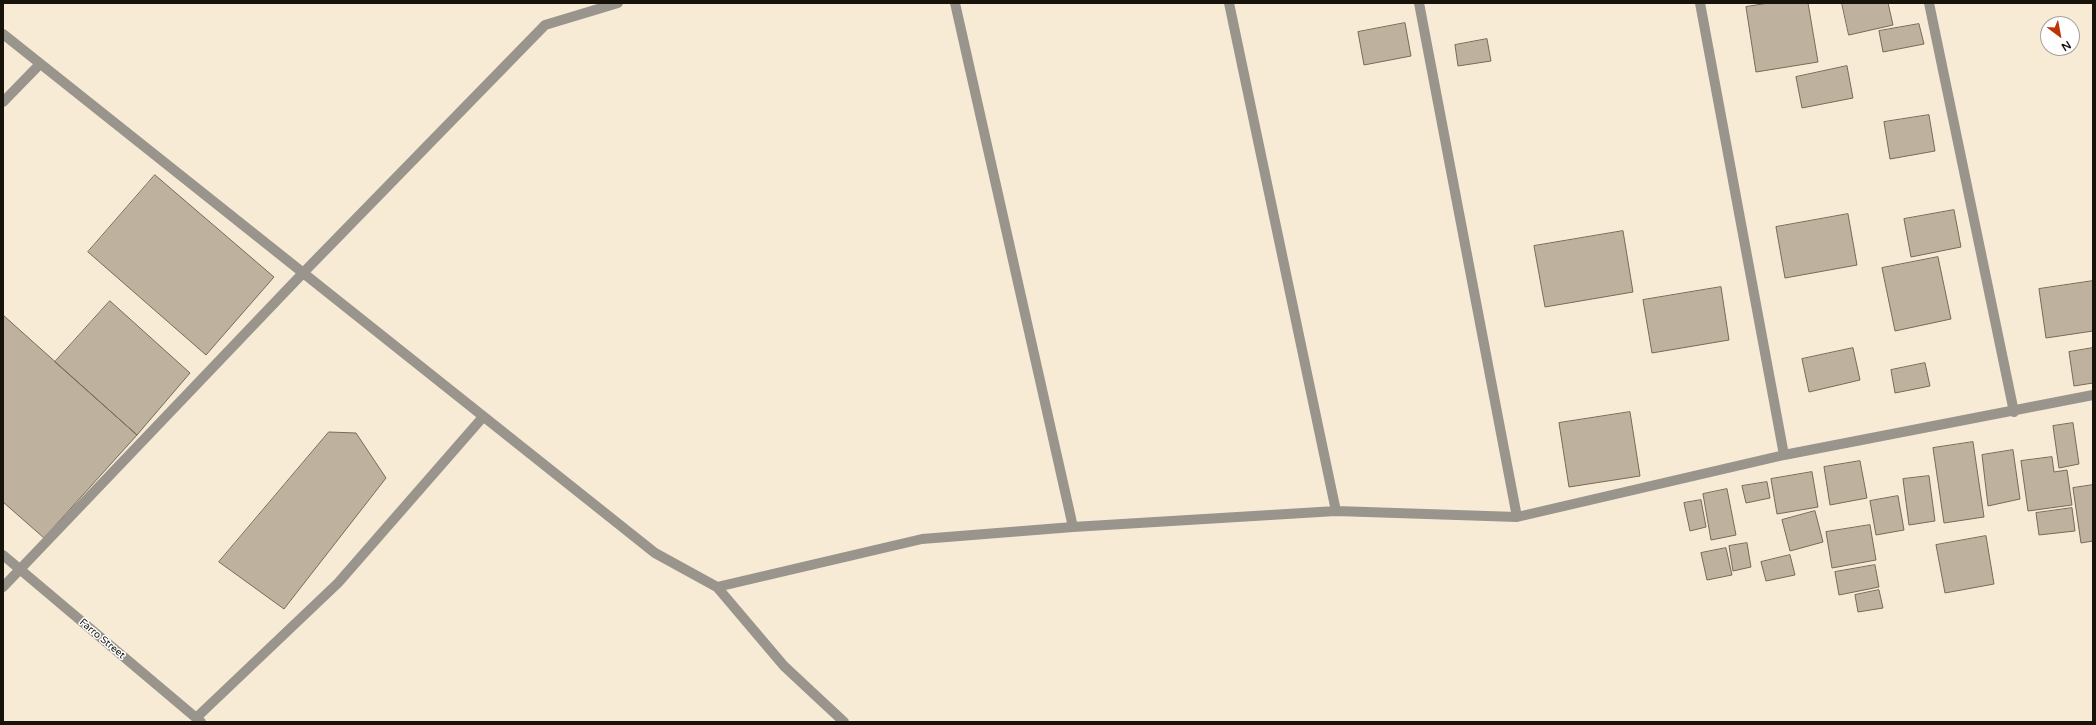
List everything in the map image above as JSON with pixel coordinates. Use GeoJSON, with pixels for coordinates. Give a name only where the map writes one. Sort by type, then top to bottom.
{"type":"FeatureCollection","features":[{"type":"Feature","properties":{"kind":"street"},"geometry":{"type":"LineString","coordinates":[[3,588],[19,569],[303,273],[545,25],[618,3]]}},
{"type":"Feature","properties":{"kind":"street"},"geometry":{"type":"LineString","coordinates":[[955,3],[1073,526]]}},
{"type":"Feature","properties":{"kind":"street"},"geometry":{"type":"LineString","coordinates":[[1229,3],[1336,511]]}},
{"type":"Feature","properties":{"kind":"street"},"geometry":{"type":"LineString","coordinates":[[1419,3],[1517,517]]}},
{"type":"Feature","properties":{"kind":"street"},"geometry":{"type":"LineString","coordinates":[[1700,3],[1784,455]]}},
{"type":"Feature","properties":{"kind":"street"},"geometry":{"type":"LineString","coordinates":[[1929,3],[2014,412]]}},
{"type":"Feature","properties":{"kind":"street"},"geometry":{"type":"LineString","coordinates":[[3,34],[655,553],[717,587],[784,666],[844,722]]}},
{"type":"Feature","properties":{"kind":"street"},"geometry":{"type":"LineString","coordinates":[[3,102],[40,64]]}},
{"type":"Feature","properties":{"kind":"street"},"geometry":{"type":"LineString","coordinates":[[717,587],[922,539],[1073,526],[1336,511],[1517,517],[1784,455],[2014,412],[2093,395]]}},
{"type":"Feature","properties":{"kind":"street"},"geometry":{"type":"LineString","coordinates":[[199,720],[338,583],[483,417]]}},
{"type":"Feature","properties":{"kind":"street","name":"Farro Street"},"geometry":{"type":"LineString","coordinates":[[3,555],[199,720]]}},
{"type":"Feature","properties":{"kind":"building"},"geometry":{"type":"Polygon","coordinates":[[[1769,3],[1808,3],[1818,62],[1756,72],[1746,7],[1769,3]]]}},
{"type":"Feature","properties":{"kind":"building"},"geometry":{"type":"Polygon","coordinates":[[[1842,3],[1888,3],[1893,25],[1849,35],[1842,3]]]}},
{"type":"Feature","properties":{"kind":"building"},"geometry":{"type":"Polygon","coordinates":[[[1405,23],[1411,56],[1364,65],[1358,32],[1405,23]]]}},
{"type":"Feature","properties":{"kind":"building"},"geometry":{"type":"Polygon","coordinates":[[[1919,24],[1924,44],[1883,52],[1879,31],[1919,24]]]}},
{"type":"Feature","properties":{"kind":"building"},"geometry":{"type":"Polygon","coordinates":[[[1487,39],[1491,61],[1458,66],[1455,45],[1487,39]]]}},
{"type":"Feature","properties":{"kind":"building"},"geometry":{"type":"Polygon","coordinates":[[[1847,66],[1853,98],[1802,108],[1796,77],[1847,66]]]}},
{"type":"Feature","properties":{"kind":"building"},"geometry":{"type":"Polygon","coordinates":[[[1929,115],[1935,151],[1890,159],[1884,122],[1929,115]]]}},
{"type":"Feature","properties":{"kind":"building"},"geometry":{"type":"Polygon","coordinates":[[[155,175],[274,277],[206,355],[88,252],[155,175]]]}},
{"type":"Feature","properties":{"kind":"building"},"geometry":{"type":"Polygon","coordinates":[[[1954,210],[1961,247],[1911,257],[1904,219],[1954,210]]]}},
{"type":"Feature","properties":{"kind":"building"},"geometry":{"type":"Polygon","coordinates":[[[1848,214],[1857,265],[1785,278],[1776,227],[1848,214]]]}},
{"type":"Feature","properties":{"kind":"building"},"geometry":{"type":"Polygon","coordinates":[[[1623,231],[1633,292],[1545,307],[1534,246],[1623,231]]]}},
{"type":"Feature","properties":{"kind":"building"},"geometry":{"type":"Polygon","coordinates":[[[1938,257],[1951,319],[1895,331],[1882,268],[1938,257]]]}},
{"type":"Feature","properties":{"kind":"building"},"geometry":{"type":"Polygon","coordinates":[[[2093,281],[2093,331],[2046,338],[2039,289],[2093,281]]]}},
{"type":"Feature","properties":{"kind":"building"},"geometry":{"type":"Polygon","coordinates":[[[1721,287],[1729,340],[1652,353],[1643,300],[1721,287]]]}},
{"type":"Feature","properties":{"kind":"building"},"geometry":{"type":"Polygon","coordinates":[[[110,301],[190,373],[137,435],[55,362],[110,301]]]}},
{"type":"Feature","properties":{"kind":"building"},"geometry":{"type":"Polygon","coordinates":[[[3,315],[137,435],[44,538],[3,502],[3,315]]]}},
{"type":"Feature","properties":{"kind":"building"},"geometry":{"type":"Polygon","coordinates":[[[1853,348],[1860,380],[1809,392],[1802,359],[1853,348]]]}},
{"type":"Feature","properties":{"kind":"building"},"geometry":{"type":"Polygon","coordinates":[[[2093,348],[2093,383],[2074,386],[2069,352],[2093,348]]]}},
{"type":"Feature","properties":{"kind":"building"},"geometry":{"type":"Polygon","coordinates":[[[1925,363],[1930,386],[1895,393],[1891,370],[1925,363]]]}},
{"type":"Feature","properties":{"kind":"building"},"geometry":{"type":"Polygon","coordinates":[[[1630,412],[1640,476],[1569,487],[1559,423],[1630,412]]]}},
{"type":"Feature","properties":{"kind":"building"},"geometry":{"type":"Polygon","coordinates":[[[2073,423],[2079,464],[2059,468],[2053,426],[2073,423]]]}},
{"type":"Feature","properties":{"kind":"building"},"geometry":{"type":"Polygon","coordinates":[[[329,432],[356,433],[386,478],[284,609],[219,562],[329,432]]]}},
{"type":"Feature","properties":{"kind":"building"},"geometry":{"type":"Polygon","coordinates":[[[1973,442],[1984,517],[1944,523],[1933,448],[1973,442]]]}},
{"type":"Feature","properties":{"kind":"building"},"geometry":{"type":"Polygon","coordinates":[[[2013,450],[2020,499],[1988,506],[1982,455],[2013,450]]]}},
{"type":"Feature","properties":{"kind":"building"},"geometry":{"type":"Polygon","coordinates":[[[2052,457],[2054,472],[2067,470],[2072,505],[2028,511],[2021,461],[2052,457]]]}},
{"type":"Feature","properties":{"kind":"building"},"geometry":{"type":"Polygon","coordinates":[[[1860,461],[1867,498],[1830,505],[1824,467],[1860,461]]]}},
{"type":"Feature","properties":{"kind":"building"},"geometry":{"type":"Polygon","coordinates":[[[1812,472],[1818,507],[1777,514],[1771,479],[1812,472]]]}},
{"type":"Feature","properties":{"kind":"building"},"geometry":{"type":"Polygon","coordinates":[[[1929,476],[1935,521],[1909,525],[1903,479],[1929,476]]]}},
{"type":"Feature","properties":{"kind":"building"},"geometry":{"type":"Polygon","coordinates":[[[1767,482],[1770,498],[1746,503],[1742,486],[1767,482]]]}},
{"type":"Feature","properties":{"kind":"building"},"geometry":{"type":"Polygon","coordinates":[[[2093,485],[2093,541],[2081,543],[2073,488],[2093,485]]]}},
{"type":"Feature","properties":{"kind":"building"},"geometry":{"type":"Polygon","coordinates":[[[1727,489],[1736,535],[1711,540],[1703,494],[1727,489]]]}},
{"type":"Feature","properties":{"kind":"building"},"geometry":{"type":"Polygon","coordinates":[[[1898,496],[1904,530],[1876,535],[1870,501],[1898,496]]]}},
{"type":"Feature","properties":{"kind":"building"},"geometry":{"type":"Polygon","coordinates":[[[1701,500],[1706,527],[1690,531],[1684,503],[1701,500]]]}},
{"type":"Feature","properties":{"kind":"building"},"geometry":{"type":"Polygon","coordinates":[[[2072,508],[2075,531],[2039,535],[2036,513],[2072,508]]]}},
{"type":"Feature","properties":{"kind":"building"},"geometry":{"type":"Polygon","coordinates":[[[1815,511],[1823,542],[1790,551],[1782,520],[1815,511]]]}},
{"type":"Feature","properties":{"kind":"building"},"geometry":{"type":"Polygon","coordinates":[[[1870,525],[1876,560],[1832,568],[1826,532],[1870,525]]]}},
{"type":"Feature","properties":{"kind":"building"},"geometry":{"type":"Polygon","coordinates":[[[1986,536],[1994,584],[1945,593],[1936,545],[1986,536]]]}},
{"type":"Feature","properties":{"kind":"building"},"geometry":{"type":"Polygon","coordinates":[[[1747,543],[1751,567],[1733,571],[1729,546],[1747,543]]]}},
{"type":"Feature","properties":{"kind":"building"},"geometry":{"type":"Polygon","coordinates":[[[1726,548],[1732,575],[1707,580],[1701,553],[1726,548]]]}},
{"type":"Feature","properties":{"kind":"building"},"geometry":{"type":"Polygon","coordinates":[[[1790,555],[1795,575],[1766,581],[1761,562],[1790,555]]]}},
{"type":"Feature","properties":{"kind":"building"},"geometry":{"type":"Polygon","coordinates":[[[1875,565],[1879,587],[1839,595],[1835,572],[1875,565]]]}},
{"type":"Feature","properties":{"kind":"building"},"geometry":{"type":"Polygon","coordinates":[[[1879,590],[1883,608],[1858,612],[1855,595],[1879,590]]]}}]}
